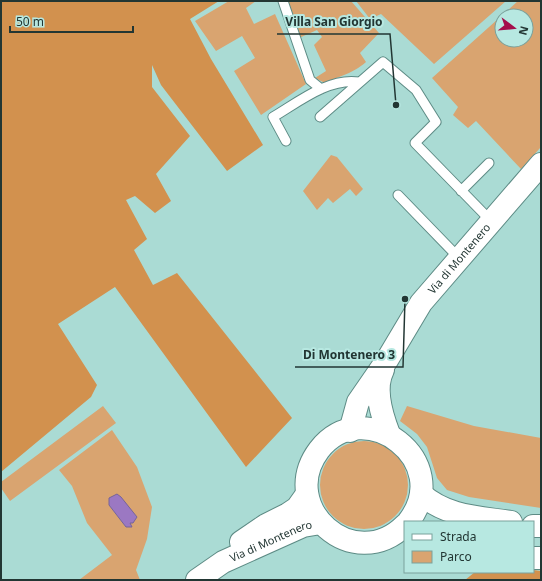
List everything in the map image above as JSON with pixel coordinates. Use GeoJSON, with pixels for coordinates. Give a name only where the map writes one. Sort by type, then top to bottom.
{"type":"FeatureCollection","features":[{"type":"Feature","properties":{"kind":"street","name":"Via di Montenero"},"geometry":{"type":"LineString","coordinates":[[389,434],[380,403],[381,374],[388,360],[421,303],[541,164]]}},
{"type":"Feature","properties":{"kind":"street","name":"Via di Montenero"},"geometry":{"type":"LineString","coordinates":[[350,431],[358,402],[388,360]]}},
{"type":"Feature","properties":{"kind":"street"},"geometry":{"type":"LineString","coordinates":[[404,527],[396,539],[372,542],[358,543],[344,540],[331,533],[321,523],[312,509],[308,494],[309,470],[320,449],[338,435],[363,429],[376,430],[389,434],[401,442],[411,453],[419,473],[421,494],[417,508],[409,521]]}},
{"type":"Feature","properties":{"kind":"street","name":"Via di Montenero"},"geometry":{"type":"LineString","coordinates":[[223,562],[239,543],[292,511],[308,494]]}},
{"type":"Feature","properties":{"kind":"street"},"geometry":{"type":"LineString","coordinates":[[421,494],[431,503],[452,513],[504,521]]}},
{"type":"Feature","properties":{"kind":"street","name":"Via di Montenero"},"geometry":{"type":"LineString","coordinates":[[197,580],[223,562],[303,526],[321,523]]}},
{"type":"Feature","properties":{"kind":"lane"},"geometry":{"type":"LineString","coordinates":[[283,1],[310,80],[321,89]]}},
{"type":"Feature","properties":{"kind":"lane"},"geometry":{"type":"LineString","coordinates":[[320,116],[383,62],[416,90],[436,122],[415,144],[491,221]]}},
{"type":"Feature","properties":{"kind":"lane"},"geometry":{"type":"LineString","coordinates":[[286,141],[273,117],[321,89],[348,80],[359,82]]}},
{"type":"Feature","properties":{"kind":"lane"},"geometry":{"type":"LineString","coordinates":[[461,191],[489,163]]}},
{"type":"Feature","properties":{"kind":"lane"},"geometry":{"type":"LineString","coordinates":[[398,195],[460,258]]}},
{"type":"Feature","properties":{"kind":"green space"},"geometry":{"type":"Polygon","coordinates":[[[229,1],[256,1],[246,8],[254,24],[275,14],[306,84],[261,115],[234,71],[255,58],[242,36],[216,51],[195,21],[229,1]]]}},
{"type":"Feature","properties":{"kind":"green space"},"geometry":{"type":"Polygon","coordinates":[[[285,1],[351,1],[379,33],[360,53],[366,62],[351,72],[325,83],[315,78],[326,71],[314,45],[322,37],[317,30],[299,38],[285,1]]]}},
{"type":"Feature","properties":{"kind":"green space"},"geometry":{"type":"Polygon","coordinates":[[[356,1],[506,1],[498,8],[494,8],[494,12],[434,64],[381,14],[370,19],[356,1]]]}},
{"type":"Feature","properties":{"kind":"green space"},"geometry":{"type":"Polygon","coordinates":[[[518,1],[541,1],[541,147],[521,169],[476,121],[468,128],[453,115],[458,107],[432,78],[494,22],[494,48],[534,48],[534,8],[510,8],[518,1]]]}},
{"type":"Feature","properties":{"kind":"green space"},"geometry":{"type":"Polygon","coordinates":[[[331,155],[337,157],[363,189],[356,196],[350,189],[333,203],[328,198],[317,210],[303,191],[331,155]]]}},
{"type":"Feature","properties":{"kind":"green space"},"geometry":{"type":"Polygon","coordinates":[[[103,406],[116,423],[10,501],[1,488],[1,482],[103,406]]]}},
{"type":"Feature","properties":{"kind":"green space"},"geometry":{"type":"Polygon","coordinates":[[[407,406],[474,426],[541,438],[541,508],[469,497],[447,490],[437,478],[427,447],[417,434],[400,421],[407,406]]]}},
{"type":"Feature","properties":{"kind":"green space"},"geometry":{"type":"Polygon","coordinates":[[[112,430],[137,467],[152,507],[147,539],[136,570],[140,580],[79,580],[112,555],[87,523],[72,486],[59,470],[112,430]],[[109,505],[126,527],[137,517],[134,514],[109,505]]]}},
{"type":"Feature","properties":{"kind":"green space"},"geometry":{"type":"Polygon","coordinates":[[[364,441],[381,444],[389,448],[401,460],[405,468],[408,485],[405,502],[401,510],[389,522],[381,526],[364,529],[347,526],[339,522],[327,510],[323,502],[320,485],[323,468],[327,460],[339,448],[347,444],[364,441]]]}},
{"type":"Feature","properties":{"kind":"shaded area"},"geometry":{"type":"Polygon","coordinates":[[[1,1],[219,1],[190,19],[211,59],[263,145],[227,171],[161,85],[152,65],[152,87],[190,136],[156,174],[171,201],[155,213],[135,196],[126,200],[147,239],[134,250],[153,285],[177,273],[292,418],[246,467],[115,287],[58,324],[97,385],[91,397],[1,472],[1,1]]]}},
{"type":"Feature","properties":{"kind":"shaded area"},"geometry":{"type":"Polygon","coordinates":[[[117,494],[137,517],[133,523],[130,523],[132,527],[126,527],[109,505],[109,498],[117,494]]]}},
{"type":"Feature","properties":{"kind":"shaded area"},"geometry":{"type":"Polygon","coordinates":[[[534,570],[541,571],[541,580],[465,580],[474,573],[534,573],[534,570]]]}},
{"type":"Feature","properties":{"kind":"place","name":"Villa San Giorgio"},"geometry":{"type":"Point","coordinates":[396,105]}},
{"type":"Feature","properties":{"kind":"place","name":"Di Montenero 3"},"geometry":{"type":"Point","coordinates":[405,299]}}]}
